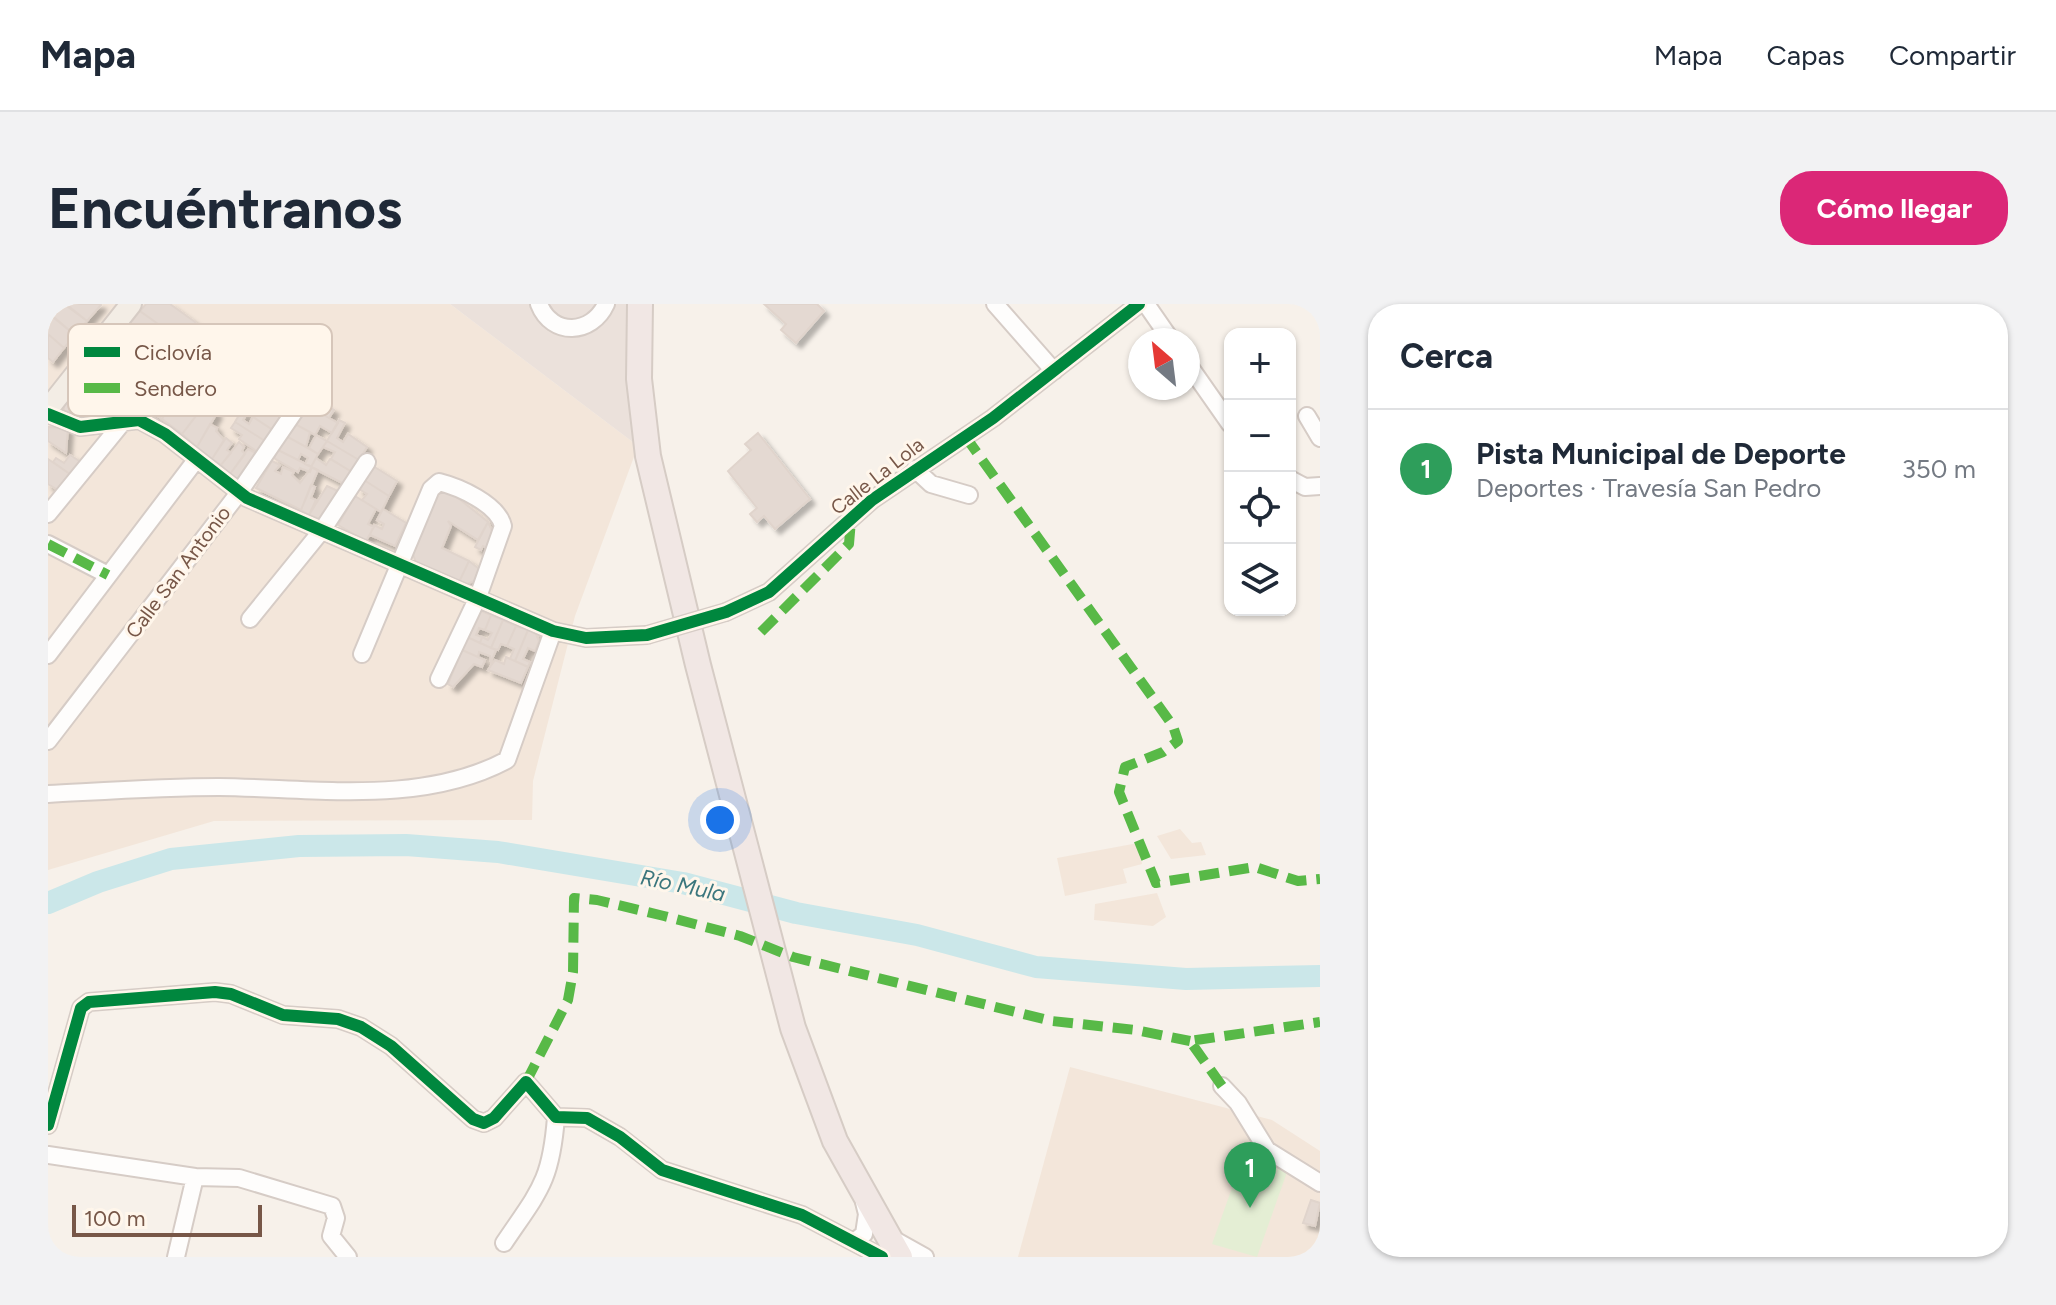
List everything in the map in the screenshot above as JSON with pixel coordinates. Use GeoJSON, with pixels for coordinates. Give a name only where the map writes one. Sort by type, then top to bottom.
{"type":"FeatureCollection","features":[{"type":"Feature","properties":{"kind":"highway"},"geometry":{"type":"LineString","coordinates":[[640,304],[639,379],[648,456],[804,1065],[821,1111],[885,1246],[900,1257]]}},
{"type":"Feature","properties":{"kind":"main road"},"geometry":{"type":"LineString","coordinates":[[116,324],[131,304]]}},
{"type":"Feature","properties":{"kind":"main road"},"geometry":{"type":"LineString","coordinates":[[48,412],[68,386]]}},
{"type":"Feature","properties":{"kind":"street"},"geometry":{"type":"LineString","coordinates":[[539,304],[550,321],[572,329],[594,322],[606,304]]}},
{"type":"Feature","properties":{"kind":"street"},"geometry":{"type":"LineString","coordinates":[[995,304],[1054,371]]}},
{"type":"Feature","properties":{"kind":"street","name":"Calle La Lola"},"geometry":{"type":"LineString","coordinates":[[123,422],[139,420],[165,434],[242,496],[553,631],[586,638],[647,635],[726,612],[769,592],[872,500],[993,418],[1139,304]]}},
{"type":"Feature","properties":{"kind":"street"},"geometry":{"type":"LineString","coordinates":[[1146,304],[1163,328]]}},
{"type":"Feature","properties":{"kind":"street"},"geometry":{"type":"LineString","coordinates":[[1200,381],[1224,415]]}},
{"type":"Feature","properties":{"kind":"street"},"geometry":{"type":"LineString","coordinates":[[48,412],[80,427],[123,422]]}},
{"type":"Feature","properties":{"kind":"street","name":"Calle San Antonio"},"geometry":{"type":"LineString","coordinates":[[48,741],[242,496],[292,416]]}},
{"type":"Feature","properties":{"kind":"street"},"geometry":{"type":"LineString","coordinates":[[1307,416],[1320,438]]}},
{"type":"Feature","properties":{"kind":"street"},"geometry":{"type":"LineString","coordinates":[[48,514],[123,422]]}},
{"type":"Feature","properties":{"kind":"street"},"geometry":{"type":"LineString","coordinates":[[48,655],[196,460]]}},
{"type":"Feature","properties":{"kind":"street"},"geometry":{"type":"LineString","coordinates":[[250,619],[323,529],[367,462]]}},
{"type":"Feature","properties":{"kind":"street"},"geometry":{"type":"LineString","coordinates":[[915,469],[931,484],[969,495]]}},
{"type":"Feature","properties":{"kind":"street"},"geometry":{"type":"LineString","coordinates":[[362,654],[431,489],[439,482],[477,498],[501,519],[497,546],[478,597],[439,679]]}},
{"type":"Feature","properties":{"kind":"street"},"geometry":{"type":"LineString","coordinates":[[1296,482],[1305,487],[1320,486]]}},
{"type":"Feature","properties":{"kind":"street"},"geometry":{"type":"LineString","coordinates":[[48,544],[108,575]]}},
{"type":"Feature","properties":{"kind":"street"},"geometry":{"type":"LineString","coordinates":[[48,794],[163,788],[391,790],[432,787],[482,774],[507,760],[553,631]]}},
{"type":"Feature","properties":{"kind":"street"},"geometry":{"type":"LineString","coordinates":[[48,1125],[81,1008],[89,1002],[215,992],[231,994],[283,1015],[338,1019],[361,1027],[391,1046],[473,1119],[484,1123],[494,1118],[526,1082],[556,1117],[552,1161],[545,1183],[504,1243]]}},
{"type":"Feature","properties":{"kind":"street"},"geometry":{"type":"LineString","coordinates":[[1222,1086],[1238,1103],[1267,1150],[1320,1183]]}},
{"type":"Feature","properties":{"kind":"street"},"geometry":{"type":"LineString","coordinates":[[556,1117],[587,1118],[620,1137],[662,1170],[802,1215],[855,1241],[925,1257]]}},
{"type":"Feature","properties":{"kind":"street"},"geometry":{"type":"LineString","coordinates":[[48,1155],[195,1177],[239,1178],[332,1206],[336,1218],[331,1236],[348,1257]]}},
{"type":"Feature","properties":{"kind":"street"},"geometry":{"type":"LineString","coordinates":[[176,1257],[195,1177]]}},
{"type":"Feature","properties":{"kind":"street"},"geometry":{"type":"LineString","coordinates":[[855,1241],[864,1234],[867,1214],[860,1189]]}},
{"type":"Feature","properties":{"kind":"shaded area"},"geometry":{"type":"Polygon","coordinates":[[[48,304],[450,304],[638,446],[575,616],[533,781],[532,820],[214,821],[48,870],[48,304]]]}},
{"type":"Feature","properties":{"kind":"shaded area"},"geometry":{"type":"Polygon","coordinates":[[[450,304],[632,304],[638,446],[450,304]]]}},
{"type":"Feature","properties":{"kind":"shaded area"},"geometry":{"type":"Polygon","coordinates":[[[1180,829],[1192,843],[1201,842],[1206,855],[1171,859],[1157,836],[1180,829]]]}},
{"type":"Feature","properties":{"kind":"shaded area"},"geometry":{"type":"Polygon","coordinates":[[[1138,843],[1142,864],[1123,869],[1127,883],[1065,896],[1057,858],[1138,843]]]}},
{"type":"Feature","properties":{"kind":"shaded area"},"geometry":{"type":"Polygon","coordinates":[[[1157,893],[1166,917],[1153,926],[1094,920],[1095,904],[1157,893]]]}},
{"type":"Feature","properties":{"kind":"shaded area"},"geometry":{"type":"Polygon","coordinates":[[[1070,1067],[1272,1120],[1320,1151],[1320,1257],[1018,1257],[1070,1067]]]}},
{"type":"Feature","properties":{"kind":"green space"},"geometry":{"type":"Polygon","coordinates":[[[1243,1157],[1287,1172],[1257,1257],[1212,1244],[1243,1157]]]}},
{"type":"Feature","properties":{"kind":"building"},"geometry":{"type":"Polygon","coordinates":[[[64,304],[87,321],[84,324],[68,324],[68,329],[53,317],[64,304]]]}},
{"type":"Feature","properties":{"kind":"building"},"geometry":{"type":"Polygon","coordinates":[[[66,304],[100,304],[101,305],[87,321],[66,304]]]}},
{"type":"Feature","properties":{"kind":"building"},"geometry":{"type":"Polygon","coordinates":[[[146,304],[170,304],[195,324],[158,324],[140,311],[146,304]]]}},
{"type":"Feature","properties":{"kind":"building"},"geometry":{"type":"Polygon","coordinates":[[[764,304],[817,304],[824,311],[796,343],[781,330],[786,324],[764,304]]]}},
{"type":"Feature","properties":{"kind":"building"},"geometry":{"type":"Polygon","coordinates":[[[140,311],[158,324],[129,324],[140,311]]]}},
{"type":"Feature","properties":{"kind":"building"},"geometry":{"type":"Polygon","coordinates":[[[48,312],[68,329],[68,343],[64,348],[48,334],[48,312]]]}},
{"type":"Feature","properties":{"kind":"building"},"geometry":{"type":"Polygon","coordinates":[[[48,334],[64,348],[53,362],[48,358],[48,334]]]}},
{"type":"Feature","properties":{"kind":"building"},"geometry":{"type":"Polygon","coordinates":[[[164,416],[196,416],[182,434],[162,419],[164,416]]]}},
{"type":"Feature","properties":{"kind":"building"},"geometry":{"type":"Polygon","coordinates":[[[196,416],[215,416],[197,447],[182,434],[196,416]]]}},
{"type":"Feature","properties":{"kind":"building"},"geometry":{"type":"Polygon","coordinates":[[[238,416],[245,416],[243,420],[249,424],[253,417],[273,430],[265,441],[235,422],[238,416]]]}},
{"type":"Feature","properties":{"kind":"building"},"geometry":{"type":"Polygon","coordinates":[[[252,416],[281,416],[273,430],[252,416]]]}},
{"type":"Feature","properties":{"kind":"building"},"geometry":{"type":"Polygon","coordinates":[[[297,416],[325,416],[338,423],[332,433],[320,426],[315,435],[293,423],[297,416]]]}},
{"type":"Feature","properties":{"kind":"building"},"geometry":{"type":"Polygon","coordinates":[[[339,420],[345,423],[337,438],[343,442],[348,434],[367,447],[359,460],[327,441],[339,420]]]}},
{"type":"Feature","properties":{"kind":"building"},"geometry":{"type":"Polygon","coordinates":[[[235,422],[265,441],[259,453],[239,439],[242,435],[231,428],[235,422]]]}},
{"type":"Feature","properties":{"kind":"building"},"geometry":{"type":"Polygon","coordinates":[[[293,423],[310,432],[306,447],[286,436],[293,423]]]}},
{"type":"Feature","properties":{"kind":"building"},"geometry":{"type":"Polygon","coordinates":[[[210,424],[217,428],[224,440],[212,459],[197,447],[210,424]]]}},
{"type":"Feature","properties":{"kind":"building"},"geometry":{"type":"Polygon","coordinates":[[[48,427],[68,428],[66,453],[48,441],[48,427]]]}},
{"type":"Feature","properties":{"kind":"building"},"geometry":{"type":"Polygon","coordinates":[[[758,433],[810,499],[775,529],[764,516],[757,522],[750,514],[757,508],[728,471],[751,450],[745,444],[758,433]]]}},
{"type":"Feature","properties":{"kind":"building"},"geometry":{"type":"Polygon","coordinates":[[[316,435],[327,441],[318,454],[309,448],[316,435]]]}},
{"type":"Feature","properties":{"kind":"building"},"geometry":{"type":"Polygon","coordinates":[[[286,436],[318,454],[311,467],[305,464],[308,458],[301,454],[298,460],[278,450],[286,436]]]}},
{"type":"Feature","properties":{"kind":"building"},"geometry":{"type":"Polygon","coordinates":[[[226,438],[232,443],[227,450],[231,453],[221,465],[212,459],[226,438]]]}},
{"type":"Feature","properties":{"kind":"building"},"geometry":{"type":"Polygon","coordinates":[[[327,441],[359,460],[352,472],[331,459],[335,452],[323,447],[327,441]]]}},
{"type":"Feature","properties":{"kind":"building"},"geometry":{"type":"Polygon","coordinates":[[[239,442],[245,454],[230,474],[221,465],[239,442]]]}},
{"type":"Feature","properties":{"kind":"building"},"geometry":{"type":"Polygon","coordinates":[[[248,449],[258,454],[239,481],[230,474],[248,449]]]}},
{"type":"Feature","properties":{"kind":"building"},"geometry":{"type":"Polygon","coordinates":[[[278,450],[312,467],[310,472],[300,468],[298,472],[274,458],[278,450]]]}},
{"type":"Feature","properties":{"kind":"building"},"geometry":{"type":"Polygon","coordinates":[[[70,455],[84,464],[74,477],[53,462],[56,458],[64,463],[70,455]]]}},
{"type":"Feature","properties":{"kind":"building"},"geometry":{"type":"Polygon","coordinates":[[[316,458],[326,465],[330,459],[352,472],[344,484],[311,467],[316,458]]]}},
{"type":"Feature","properties":{"kind":"building"},"geometry":{"type":"Polygon","coordinates":[[[48,459],[74,477],[61,492],[48,484],[48,459]]]}},
{"type":"Feature","properties":{"kind":"building"},"geometry":{"type":"Polygon","coordinates":[[[272,461],[280,465],[275,471],[281,474],[283,467],[294,472],[292,475],[300,483],[312,467],[318,470],[301,510],[256,488],[272,461]]]}},
{"type":"Feature","properties":{"kind":"building"},"geometry":{"type":"Polygon","coordinates":[[[373,466],[397,481],[389,496],[364,480],[373,466]]]}},
{"type":"Feature","properties":{"kind":"building"},"geometry":{"type":"Polygon","coordinates":[[[364,480],[389,496],[381,512],[362,500],[367,494],[359,489],[364,480]]]}},
{"type":"Feature","properties":{"kind":"building"},"geometry":{"type":"Polygon","coordinates":[[[311,485],[315,487],[311,498],[316,500],[309,515],[301,510],[311,485]]]}},
{"type":"Feature","properties":{"kind":"building"},"geometry":{"type":"Polygon","coordinates":[[[327,486],[340,492],[323,520],[309,515],[327,486]]]}},
{"type":"Feature","properties":{"kind":"building"},"geometry":{"type":"Polygon","coordinates":[[[448,490],[488,522],[478,540],[448,521],[451,526],[442,548],[469,561],[459,582],[416,563],[413,554],[437,495],[448,490]]]}},
{"type":"Feature","properties":{"kind":"building"},"geometry":{"type":"Polygon","coordinates":[[[355,496],[376,509],[368,524],[374,527],[366,541],[338,525],[355,496]]]}},
{"type":"Feature","properties":{"kind":"building"},"geometry":{"type":"Polygon","coordinates":[[[383,509],[406,523],[395,546],[370,535],[374,525],[382,529],[384,524],[377,520],[383,509]]]}},
{"type":"Feature","properties":{"kind":"building"},"geometry":{"type":"Polygon","coordinates":[[[488,522],[493,533],[487,548],[483,546],[481,550],[475,547],[488,522]]]}},
{"type":"Feature","properties":{"kind":"building"},"geometry":{"type":"Polygon","coordinates":[[[469,561],[479,569],[474,581],[465,585],[459,582],[469,561]]]}},
{"type":"Feature","properties":{"kind":"building"},"geometry":{"type":"Polygon","coordinates":[[[479,610],[491,615],[485,630],[479,628],[476,635],[482,637],[480,643],[467,637],[479,610]]]}},
{"type":"Feature","properties":{"kind":"building"},"geometry":{"type":"Polygon","coordinates":[[[491,615],[503,620],[491,648],[480,643],[482,637],[488,640],[492,633],[485,630],[491,615]]]}},
{"type":"Feature","properties":{"kind":"building"},"geometry":{"type":"Polygon","coordinates":[[[503,620],[516,626],[507,646],[501,644],[498,650],[491,648],[503,620]]]}},
{"type":"Feature","properties":{"kind":"building"},"geometry":{"type":"Polygon","coordinates":[[[516,626],[528,630],[515,661],[510,659],[514,649],[507,646],[516,626]]]}},
{"type":"Feature","properties":{"kind":"building"},"geometry":{"type":"Polygon","coordinates":[[[528,630],[536,634],[539,641],[535,651],[528,648],[523,659],[530,662],[528,667],[515,661],[528,630]]]}},
{"type":"Feature","properties":{"kind":"building"},"geometry":{"type":"Polygon","coordinates":[[[467,637],[496,650],[491,662],[490,656],[479,652],[478,657],[462,650],[467,637]]]}},
{"type":"Feature","properties":{"kind":"building"},"geometry":{"type":"Polygon","coordinates":[[[462,650],[485,660],[482,667],[474,664],[453,687],[448,684],[462,650]]]}},
{"type":"Feature","properties":{"kind":"building"},"geometry":{"type":"Polygon","coordinates":[[[506,657],[528,667],[521,683],[488,670],[495,660],[504,664],[506,657]]]}},
{"type":"Feature","properties":{"kind":"building"},"geometry":{"type":"Polygon","coordinates":[[[1311,1200],[1320,1203],[1315,1226],[1303,1223],[1311,1200]]]}},
{"type":"Feature","properties":{"kind":"waterway","name":"Río Mula"},"geometry":{"type":"LineString","coordinates":[[48,903],[98,882],[171,859],[299,846],[406,845],[498,852],[683,883],[796,913],[917,935],[1036,967],[1186,979],[1320,976]]}},
{"type":"Feature","properties":{"kind":"marked path"},"geometry":{"type":"LineString","coordinates":[[965,436],[1173,726],[1178,741],[1163,752],[1125,767],[1119,792],[1156,883],[1255,867],[1298,881],[1320,879]]}},
{"type":"Feature","properties":{"kind":"marked path"},"geometry":{"type":"LineString","coordinates":[[761,632],[849,544],[851,520]]}},
{"type":"Feature","properties":{"kind":"marked path"},"geometry":{"type":"LineString","coordinates":[[48,544],[108,575]]}},
{"type":"Feature","properties":{"kind":"marked path"},"geometry":{"type":"LineString","coordinates":[[526,1082],[568,1000],[573,972],[574,898],[597,900],[664,916],[740,936],[793,957],[1052,1021],[1136,1030],[1190,1041]]}},
{"type":"Feature","properties":{"kind":"marked path"},"geometry":{"type":"LineString","coordinates":[[1222,1086],[1190,1041],[1320,1022]]}},
{"type":"Feature","properties":{"kind":"cycle path"},"geometry":{"type":"LineString","coordinates":[[48,414],[80,427],[139,420],[165,434],[247,498],[553,631],[586,638],[647,635],[726,612],[769,592],[872,500],[993,418],[1139,304]]}},
{"type":"Feature","properties":{"kind":"cycle path"},"geometry":{"type":"LineString","coordinates":[[48,1125],[81,1008],[89,1002],[215,992],[231,994],[283,1015],[338,1019],[361,1027],[391,1046],[473,1119],[484,1123],[494,1118],[526,1082],[556,1117],[587,1118],[620,1137],[662,1170],[802,1215],[882,1257]]}},
{"type":"Feature","properties":{"kind":"place","name":"Pista Municipal de Deporte"},"geometry":{"type":"Point","coordinates":[1250,1208]}}]}
